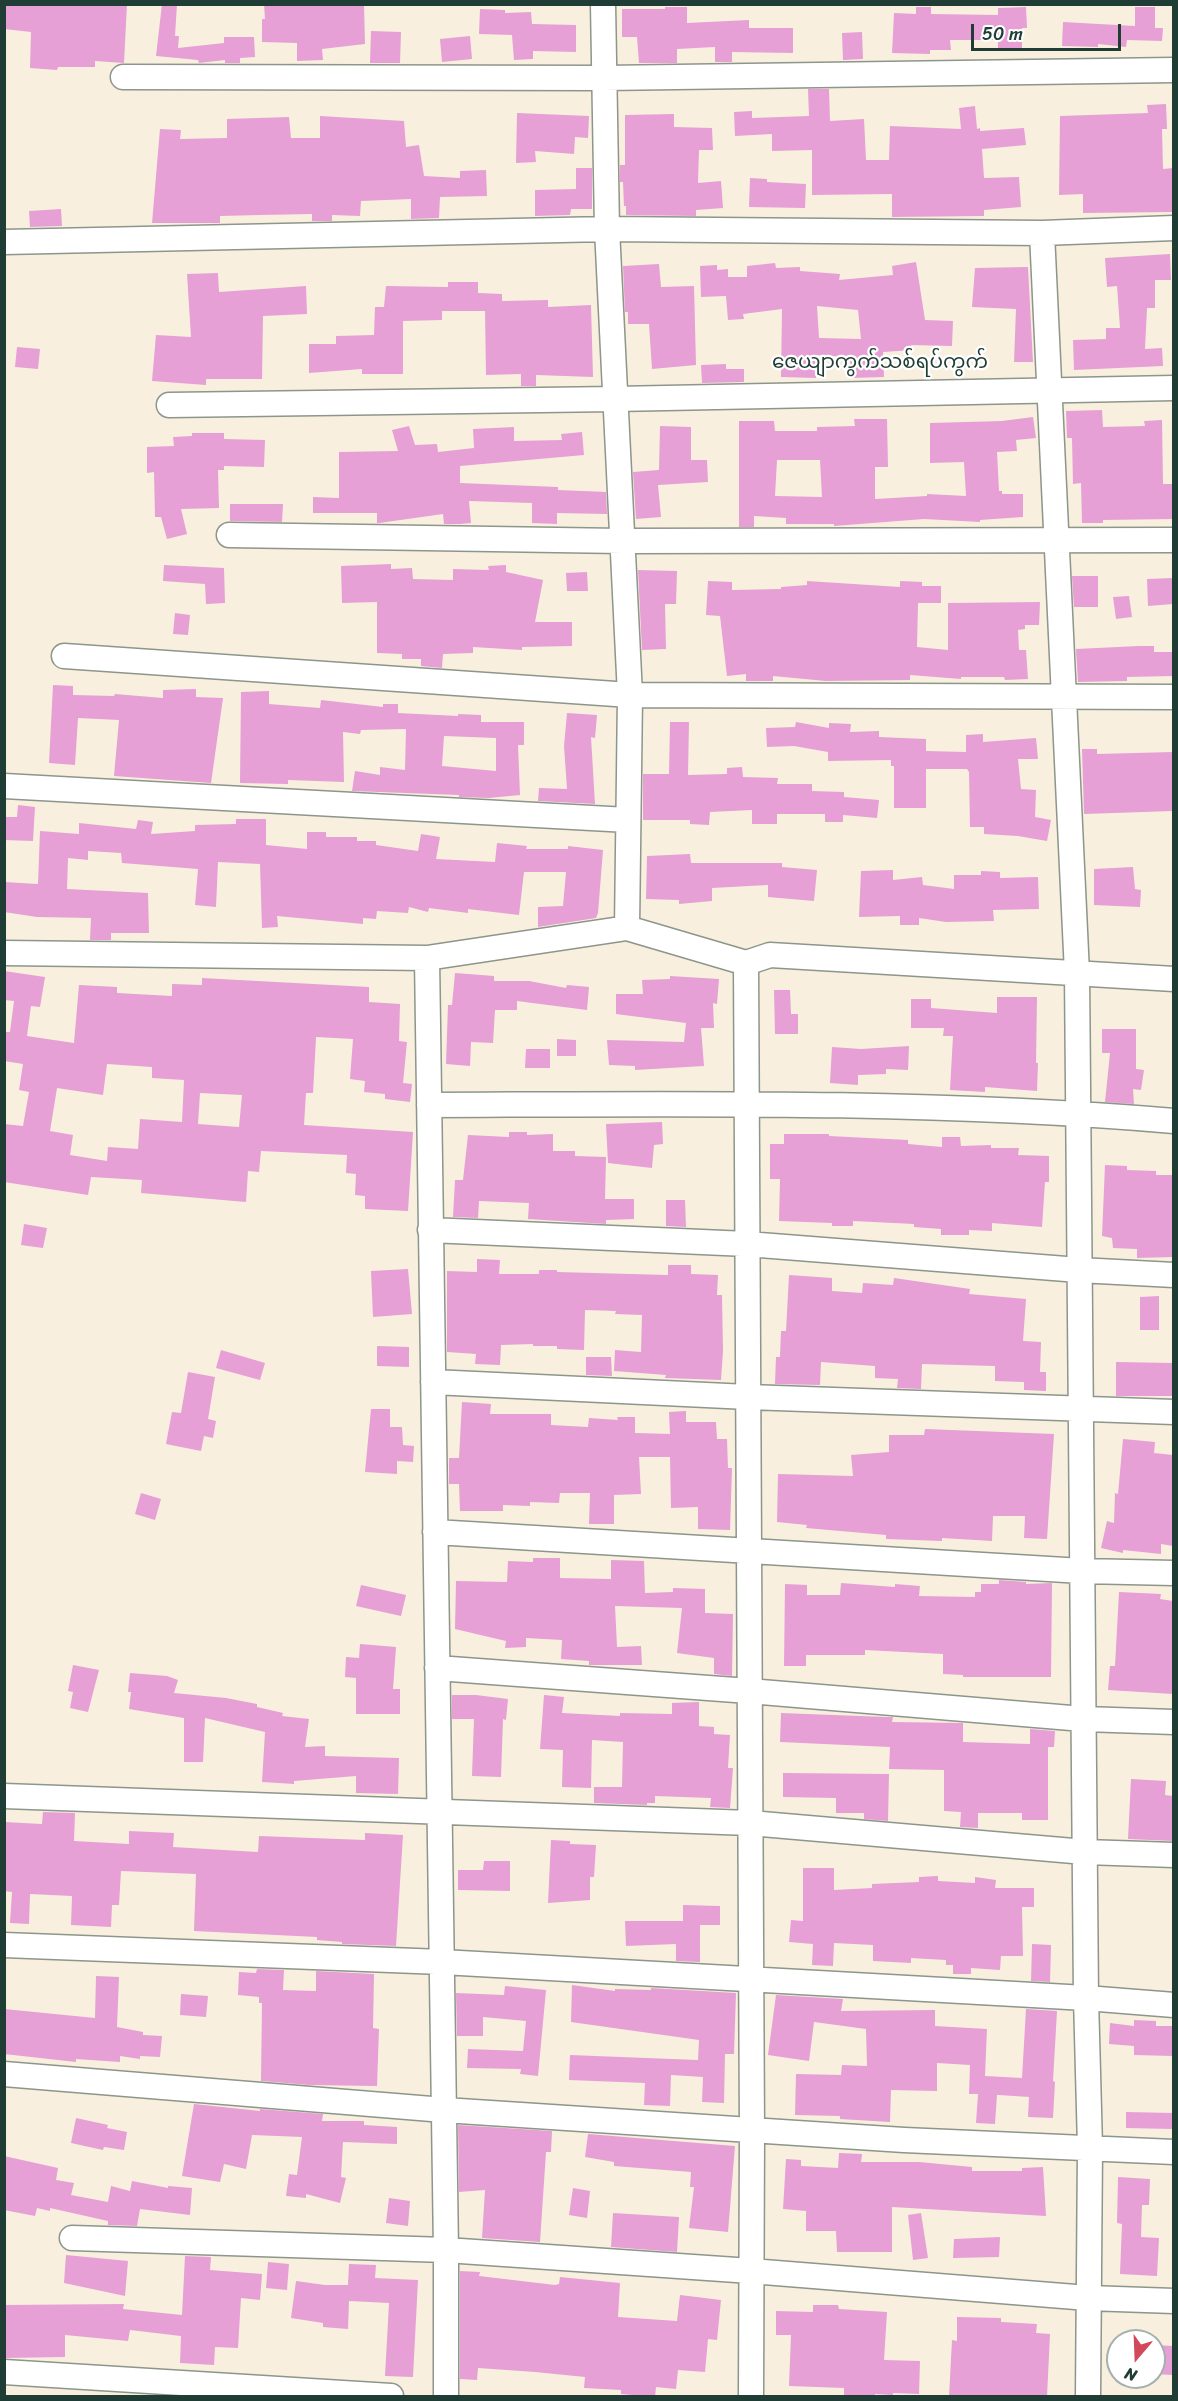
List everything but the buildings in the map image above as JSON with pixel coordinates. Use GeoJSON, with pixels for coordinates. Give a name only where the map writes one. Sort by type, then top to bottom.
{"type":"FeatureCollection","features":[{"type":"Feature","properties":{"kind":"street"},"geometry":{"type":"LineString","coordinates":[[603,4],[606,229],[630,695],[627,928]]}},
{"type":"Feature","properties":{"kind":"street"},"geometry":{"type":"LineString","coordinates":[[123,77],[605,78],[1173,70]]}},
{"type":"Feature","properties":{"kind":"street"},"geometry":{"type":"LineString","coordinates":[[4,242],[606,229],[1042,233],[1173,228]]}},
{"type":"Feature","properties":{"kind":"street"},"geometry":{"type":"LineString","coordinates":[[1042,233],[1077,973],[1086,1998],[1090,2147],[1088,2397]]}},
{"type":"Feature","properties":{"kind":"street"},"geometry":{"type":"LineString","coordinates":[[169,405],[1173,388]]}},
{"type":"Feature","properties":{"kind":"street"},"geometry":{"type":"LineString","coordinates":[[229,535],[622,541],[1173,540]]}},
{"type":"Feature","properties":{"kind":"street"},"geometry":{"type":"LineString","coordinates":[[64,656],[630,695],[1173,698]]}},
{"type":"Feature","properties":{"kind":"street"},"geometry":{"type":"LineString","coordinates":[[4,786],[628,820]]}},
{"type":"Feature","properties":{"kind":"street"},"geometry":{"type":"LineString","coordinates":[[4,953],[427,958],[627,928],[746,963],[770,955],[1173,979]]}},
{"type":"Feature","properties":{"kind":"street"},"geometry":{"type":"LineString","coordinates":[[427,958],[446,2250],[446,2397]]}},
{"type":"Feature","properties":{"kind":"street"},"geometry":{"type":"LineString","coordinates":[[746,963],[752,2130],[751,2397]]}},
{"type":"Feature","properties":{"kind":"street"},"geometry":{"type":"LineString","coordinates":[[429,1104],[746,1103],[1078,1113],[1173,1121]]}},
{"type":"Feature","properties":{"kind":"street"},"geometry":{"type":"LineString","coordinates":[[430,1230],[747,1244],[1079,1270],[1173,1275]]}},
{"type":"Feature","properties":{"kind":"street"},"geometry":{"type":"LineString","coordinates":[[433,1382],[748,1397],[1173,1412]]}},
{"type":"Feature","properties":{"kind":"street"},"geometry":{"type":"LineString","coordinates":[[435,1532],[1082,1571],[1173,1573]]}},
{"type":"Feature","properties":{"kind":"street"},"geometry":{"type":"LineString","coordinates":[[437,1668],[749,1690],[1083,1719],[1173,1722]]}},
{"type":"Feature","properties":{"kind":"street"},"geometry":{"type":"LineString","coordinates":[[4,1796],[750,1823],[1085,1852],[1173,1855]]}},
{"type":"Feature","properties":{"kind":"street"},"geometry":{"type":"LineString","coordinates":[[4,1946],[442,1962],[751,1978],[1173,2005]]}},
{"type":"Feature","properties":{"kind":"street"},"geometry":{"type":"LineString","coordinates":[[4,2074],[444,2110],[904,2140],[1173,2152]]}},
{"type":"Feature","properties":{"kind":"street"},"geometry":{"type":"LineString","coordinates":[[72,2238],[446,2250],[1088,2298],[1173,2301]]}},
{"type":"Feature","properties":{"kind":"street"},"geometry":{"type":"LineString","coordinates":[[4,2372],[391,2397]]}},
{"type":"Feature","properties":{"kind":"district","name":"ဇေယျာကွက်သစ်ရပ်ကွက်"},"geometry":{"type":"Point","coordinates":[880,363]}}]}
